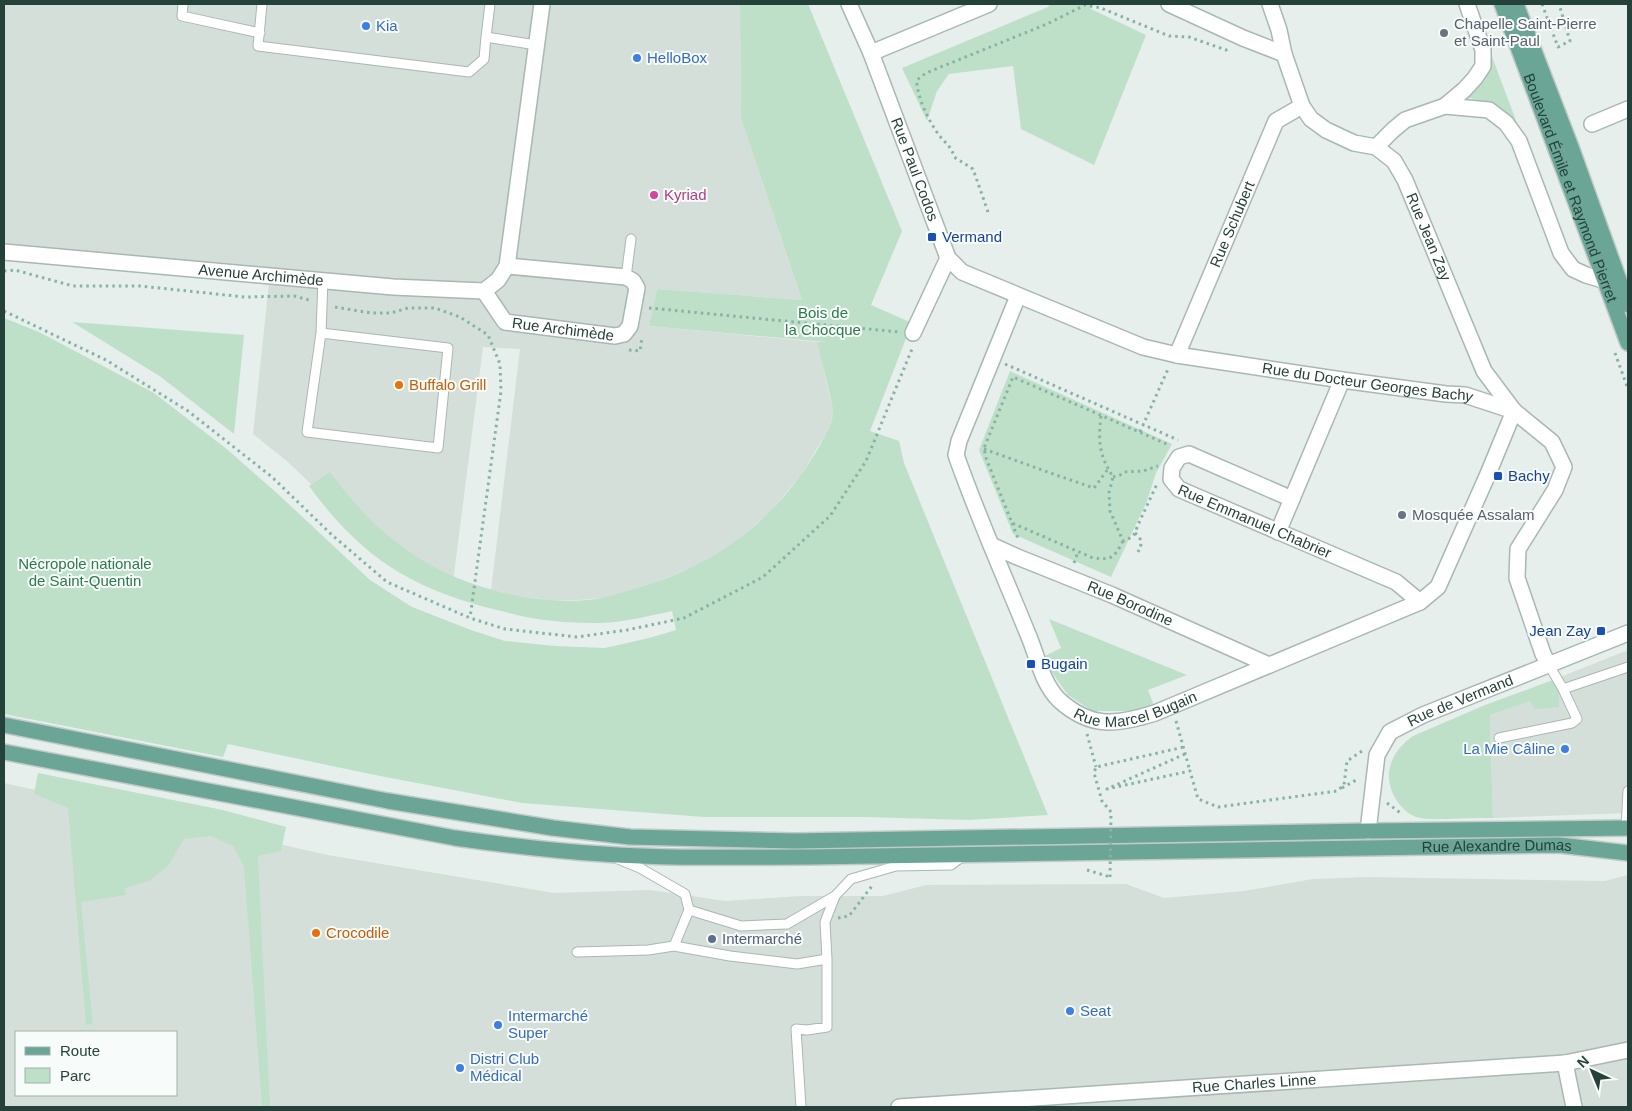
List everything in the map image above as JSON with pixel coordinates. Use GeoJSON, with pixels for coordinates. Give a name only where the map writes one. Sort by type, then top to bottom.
{"type":"FeatureCollection","features":[{"type":"Feature","properties":{"kind":"main road","name":"Boulevard Émile et Raymond Pierret"},"geometry":{"type":"LineString","coordinates":[[1502,4],[1628,343]]}},
{"type":"Feature","properties":{"kind":"main road","name":"Boulevard Émile et Raymond Pierret"},"geometry":{"type":"LineString","coordinates":[[1516,4],[1628,305]]}},
{"type":"Feature","properties":{"kind":"main road","name":"Rue Alexandre Dumas"},"geometry":{"type":"LineString","coordinates":[[4,725],[388,801],[553,828],[630,837],[795,841],[1627,828]]}},
{"type":"Feature","properties":{"kind":"main road","name":"Rue Alexandre Dumas"},"geometry":{"type":"LineString","coordinates":[[4,752],[445,836],[517,846],[604,854],[698,857],[964,855],[1559,845],[1628,853]]}},
{"type":"Feature","properties":{"kind":"main road"},"geometry":{"type":"LineString","coordinates":[[1151,851],[1166,844],[1357,840],[1368,831]]}},
{"type":"Feature","properties":{"kind":"street"},"geometry":{"type":"LineString","coordinates":[[484,291],[498,280],[507,266],[542,4]]}},
{"type":"Feature","properties":{"kind":"street","name":"Rue Paul Codos"},"geometry":{"type":"LineString","coordinates":[[850,4],[871,52],[948,258]]}},
{"type":"Feature","properties":{"kind":"street"},"geometry":{"type":"LineString","coordinates":[[871,52],[989,4]]}},
{"type":"Feature","properties":{"kind":"street"},"geometry":{"type":"LineString","coordinates":[[1169,4],[1284,54]]}},
{"type":"Feature","properties":{"kind":"street"},"geometry":{"type":"LineString","coordinates":[[1270,4],[1279,30],[1284,54],[1302,106]]}},
{"type":"Feature","properties":{"kind":"street"},"geometry":{"type":"LineString","coordinates":[[1376,147],[1405,120],[1445,106],[1464,90],[1483,66],[1483,50],[1467,4]]}},
{"type":"Feature","properties":{"kind":"street","name":"Rue Jean Zay"},"geometry":{"type":"LineString","coordinates":[[1302,106],[1311,119],[1326,130],[1354,143],[1376,147],[1394,161],[1405,180],[1484,371],[1514,411]]}},
{"type":"Feature","properties":{"kind":"street","name":"Rue Schubert"},"geometry":{"type":"LineString","coordinates":[[1177,355],[1276,121],[1302,106]]}},
{"type":"Feature","properties":{"kind":"street"},"geometry":{"type":"LineString","coordinates":[[1445,106],[1489,110],[1506,123],[1519,141],[1560,254],[1573,269],[1606,281]]}},
{"type":"Feature","properties":{"kind":"street"},"geometry":{"type":"LineString","coordinates":[[1592,124],[1628,109]]}},
{"type":"Feature","properties":{"kind":"street","name":"Avenue Archimède"},"geometry":{"type":"LineString","coordinates":[[4,252],[393,287],[484,291]]}},
{"type":"Feature","properties":{"kind":"street"},"geometry":{"type":"LineString","coordinates":[[914,333],[948,258]]}},
{"type":"Feature","properties":{"kind":"street","name":"Rue du Docteur Georges Bachy"},"geometry":{"type":"LineString","coordinates":[[948,258],[962,272],[1143,346],[1177,355],[1342,380],[1465,395],[1514,411],[1552,442],[1564,467],[1555,490],[1518,549],[1517,578],[1543,654],[1549,664]]}},
{"type":"Feature","properties":{"kind":"street"},"geometry":{"type":"LineString","coordinates":[[507,266],[626,277]]}},
{"type":"Feature","properties":{"kind":"street","name":"Rue Archimède"},"geometry":{"type":"LineString","coordinates":[[484,291],[505,322],[615,336],[624,334],[630,326],[634,306],[637,288],[633,281],[626,277]]}},
{"type":"Feature","properties":{"kind":"street","name":"Rue Marcel Bugain"},"geometry":{"type":"LineString","coordinates":[[1018,296],[959,441],[956,456],[1028,634],[1046,684],[1059,699],[1073,710],[1098,721],[1116,723],[1131,720],[1172,706],[1420,602],[1438,587],[1514,411]]}},
{"type":"Feature","properties":{"kind":"street"},"geometry":{"type":"LineString","coordinates":[[1278,532],[1342,380]]}},
{"type":"Feature","properties":{"kind":"street","name":"Rue Emmanuel Chabrier"},"geometry":{"type":"LineString","coordinates":[[1292,499],[1255,481],[1189,454],[1179,457],[1172,468],[1171,479],[1179,489],[1396,582],[1420,602]]}},
{"type":"Feature","properties":{"kind":"street","name":"Rue Borodine"},"geometry":{"type":"LineString","coordinates":[[991,545],[1112,595],[1269,665]]}},
{"type":"Feature","properties":{"kind":"street","name":"Rue de Vermand"},"geometry":{"type":"LineString","coordinates":[[1368,831],[1377,755],[1390,732],[1423,715],[1628,633]]}},
{"type":"Feature","properties":{"kind":"street","name":"Rue Charles Linne"},"geometry":{"type":"LineString","coordinates":[[899,1107],[1565,1063],[1628,1050]]}},
{"type":"Feature","properties":{"kind":"street"},"geometry":{"type":"LineString","coordinates":[[1565,1063],[1574,1107]]}},
{"type":"Feature","properties":{"kind":"lane"},"geometry":{"type":"LineString","coordinates":[[183,4],[182,16],[260,33]]}},
{"type":"Feature","properties":{"kind":"lane"},"geometry":{"type":"LineString","coordinates":[[262,4],[264,4],[258,46],[469,72],[484,59],[490,4]]}},
{"type":"Feature","properties":{"kind":"lane"},"geometry":{"type":"LineString","coordinates":[[486,37],[536,45]]}},
{"type":"Feature","properties":{"kind":"lane"},"geometry":{"type":"LineString","coordinates":[[626,277],[631,239]]}},
{"type":"Feature","properties":{"kind":"lane"},"geometry":{"type":"LineString","coordinates":[[321,333],[448,348],[438,448],[307,432],[321,333],[323,280]]}},
{"type":"Feature","properties":{"kind":"lane"},"geometry":{"type":"LineString","coordinates":[[1499,738],[1572,723],[1577,718],[1549,664]]}},
{"type":"Feature","properties":{"kind":"lane"},"geometry":{"type":"LineString","coordinates":[[1563,689],[1628,667]]}},
{"type":"Feature","properties":{"kind":"lane"},"geometry":{"type":"LineString","coordinates":[[1627,828],[1628,791]]}},
{"type":"Feature","properties":{"kind":"lane"},"geometry":{"type":"LineString","coordinates":[[604,854],[640,868],[684,894],[689,910],[674,946]]}},
{"type":"Feature","properties":{"kind":"lane"},"geometry":{"type":"LineString","coordinates":[[689,910],[741,926],[787,924],[835,896],[851,878],[896,866],[951,865],[964,855]]}},
{"type":"Feature","properties":{"kind":"lane"},"geometry":{"type":"LineString","coordinates":[[801,1107],[796,1029],[806,1030],[828,1027],[825,922],[835,896]]}},
{"type":"Feature","properties":{"kind":"lane"},"geometry":{"type":"LineString","coordinates":[[577,952],[648,950],[674,946],[730,956],[797,964],[827,959]]}},
{"type":"Feature","properties":{"kind":"path"},"geometry":{"type":"LineString","coordinates":[[988,212],[972,169],[954,158],[953,150],[932,124],[916,88],[917,80],[926,73],[1047,24],[1085,4],[1101,8],[1169,36],[1189,36],[1226,50],[1244,38]]}},
{"type":"Feature","properties":{"kind":"path"},"geometry":{"type":"LineString","coordinates":[[1542,4],[1558,47],[1570,42],[1559,4]]}},
{"type":"Feature","properties":{"kind":"path"},"geometry":{"type":"LineString","coordinates":[[4,271],[15,270],[73,286],[140,286],[244,297],[294,296],[343,309],[371,313],[391,314],[408,308],[435,308],[460,317],[488,335],[500,364],[501,391],[470,618]]}},
{"type":"Feature","properties":{"kind":"path"},"geometry":{"type":"LineString","coordinates":[[4,311],[106,360],[188,411],[272,476],[332,535],[386,582],[470,618],[505,628],[577,637],[627,630],[684,618],[763,577],[830,516],[866,461],[916,339],[914,333],[634,306]]}},
{"type":"Feature","properties":{"kind":"path"},"geometry":{"type":"LineString","coordinates":[[1001,362],[1182,442]]}},
{"type":"Feature","properties":{"kind":"path"},"geometry":{"type":"LineString","coordinates":[[1140,432],[1168,369],[1161,366]]}},
{"type":"Feature","properties":{"kind":"path"},"geometry":{"type":"LineString","coordinates":[[1157,482],[1136,533],[1131,538],[1123,541],[1116,554],[1107,560],[1093,558],[1012,522],[984,448],[1014,377],[1169,445],[1165,452]]}},
{"type":"Feature","properties":{"kind":"path"},"geometry":{"type":"LineString","coordinates":[[1101,416],[1099,441],[1101,455],[1113,477],[1109,493],[1110,511],[1123,541]]}},
{"type":"Feature","properties":{"kind":"path"},"geometry":{"type":"LineString","coordinates":[[984,448],[1056,476],[1094,488],[1108,469]]}},
{"type":"Feature","properties":{"kind":"path"},"geometry":{"type":"LineString","coordinates":[[1159,475],[1158,466],[1162,459]]}},
{"type":"Feature","properties":{"kind":"path"},"geometry":{"type":"LineString","coordinates":[[1113,477],[1124,472],[1143,471],[1158,466]]}},
{"type":"Feature","properties":{"kind":"path"},"geometry":{"type":"LineString","coordinates":[[1136,533],[1142,540],[1138,552]]}},
{"type":"Feature","properties":{"kind":"path"},"geometry":{"type":"LineString","coordinates":[[1172,706],[1198,799],[1218,807],[1337,791],[1364,776],[1374,776],[1386,802],[1406,817]]}},
{"type":"Feature","properties":{"kind":"path"},"geometry":{"type":"LineString","coordinates":[[1079,868],[1110,877],[1111,812],[1102,801],[1094,773],[1096,767],[1086,732],[1086,717]]}},
{"type":"Feature","properties":{"kind":"path"},"geometry":{"type":"LineString","coordinates":[[1096,767],[1184,747]]}},
{"type":"Feature","properties":{"kind":"path"},"geometry":{"type":"LineString","coordinates":[[1337,791],[1344,785],[1347,761],[1369,747]]}},
{"type":"Feature","properties":{"kind":"path"},"geometry":{"type":"LineString","coordinates":[[1185,754],[1107,790],[1190,771]]}},
{"type":"Feature","properties":{"kind":"path"},"geometry":{"type":"LineString","coordinates":[[825,922],[849,916],[872,886],[879,881]]}},
{"type":"Feature","properties":{"kind":"shaded area"},"geometry":{"type":"Polygon","coordinates":[[[4,4],[740,4],[741,118],[802,300],[657,289],[649,326],[817,342],[834,414],[825,435],[801,475],[771,511],[736,541],[698,565],[656,582],[606,598],[548,600],[491,590],[520,349],[483,347],[452,590],[361,532],[289,463],[253,434],[269,283],[4,259],[4,4]]]}},
{"type":"Feature","properties":{"kind":"shaded area"},"geometry":{"type":"Polygon","coordinates":[[[1628,650],[1628,813],[1493,818],[1490,715],[1530,701],[1553,680],[1628,650]]]}},
{"type":"Feature","properties":{"kind":"shaded area"},"geometry":{"type":"Polygon","coordinates":[[[4,783],[328,855],[554,893],[651,890],[725,901],[800,896],[883,896],[926,885],[1126,884],[1164,898],[1244,891],[1313,879],[1368,877],[1605,881],[1628,875],[1628,1107],[4,1107],[4,783]]]}},
{"type":"Feature","properties":{"kind":"green space"},"geometry":{"type":"Polygon","coordinates":[[[740,4],[808,4],[902,231],[871,305],[912,323],[870,431],[899,441],[904,463],[1048,815],[969,820],[865,817],[704,817],[522,803],[228,744],[223,757],[4,714],[4,318],[39,332],[154,393],[228,450],[370,580],[412,607],[505,641],[555,646],[605,648],[676,630],[672,611],[601,623],[554,621],[497,610],[466,602],[439,592],[390,567],[369,551],[328,511],[309,486],[330,472],[373,522],[396,542],[421,559],[447,573],[476,585],[507,593],[565,601],[607,597],[657,582],[689,569],[719,552],[748,532],[778,503],[808,464],[828,430],[832,419],[832,402],[817,342],[826,342],[649,326],[657,289],[802,300],[741,118],[740,4]]]}},
{"type":"Feature","properties":{"kind":"green space"},"geometry":{"type":"Polygon","coordinates":[[[1050,4],[1090,4],[1091,9],[1146,35],[1094,165],[1021,129],[1013,66],[949,74],[937,91],[927,121],[902,68],[1048,7],[1050,4]]]}},
{"type":"Feature","properties":{"kind":"green space"},"geometry":{"type":"Polygon","coordinates":[[[1488,46],[1520,131],[1495,106],[1467,97],[1488,46]]]}},
{"type":"Feature","properties":{"kind":"green space"},"geometry":{"type":"Polygon","coordinates":[[[72,322],[244,335],[234,434],[161,377],[72,322]]]}},
{"type":"Feature","properties":{"kind":"green space"},"geometry":{"type":"Polygon","coordinates":[[[1010,371],[1172,444],[1156,473],[1147,501],[1111,577],[1013,534],[979,450],[1010,371]]]}},
{"type":"Feature","properties":{"kind":"green space"},"geometry":{"type":"Polygon","coordinates":[[[1049,619],[1187,675],[1148,690],[1154,706],[1131,711],[1092,711],[1068,695],[1050,670],[1045,656],[1061,648],[1049,619]]]}},
{"type":"Feature","properties":{"kind":"green space"},"geometry":{"type":"Polygon","coordinates":[[[1553,680],[1559,690],[1559,707],[1535,709],[1530,701],[1490,715],[1493,818],[1424,819],[1410,814],[1396,800],[1389,780],[1391,763],[1400,748],[1413,736],[1485,705],[1553,680]]]}},
{"type":"Feature","properties":{"kind":"green space"},"geometry":{"type":"Polygon","coordinates":[[[38,773],[223,810],[286,827],[281,851],[258,856],[270,1107],[262,1107],[244,866],[233,846],[211,836],[184,839],[168,866],[149,881],[125,888],[126,895],[81,902],[93,1024],[86,1025],[68,808],[34,794],[38,773]]]}},
{"type":"Feature","properties":{"kind":"place","name":"Kia"},"geometry":{"type":"Point","coordinates":[366,26]}},
{"type":"Feature","properties":{"kind":"place","name":"Chapelle Saint-Pierre et Saint-Paul"},"geometry":{"type":"Point","coordinates":[1444,33]}},
{"type":"Feature","properties":{"kind":"place","name":"HelloBox"},"geometry":{"type":"Point","coordinates":[637,58]}},
{"type":"Feature","properties":{"kind":"place","name":"Kyriad"},"geometry":{"type":"Point","coordinates":[654,195]}},
{"type":"Feature","properties":{"kind":"place","name":"Vermand"},"geometry":{"type":"Point","coordinates":[932,237]}},
{"type":"Feature","properties":{"kind":"place","name":"Buffalo Grill"},"geometry":{"type":"Point","coordinates":[399,385]}},
{"type":"Feature","properties":{"kind":"place","name":"Bachy"},"geometry":{"type":"Point","coordinates":[1498,476]}},
{"type":"Feature","properties":{"kind":"place","name":"Mosquée Assalam"},"geometry":{"type":"Point","coordinates":[1402,515]}},
{"type":"Feature","properties":{"kind":"place","name":"Jean Zay"},"geometry":{"type":"Point","coordinates":[1601,631]}},
{"type":"Feature","properties":{"kind":"place","name":"Bugain"},"geometry":{"type":"Point","coordinates":[1031,664]}},
{"type":"Feature","properties":{"kind":"place","name":"La Mie Câline"},"geometry":{"type":"Point","coordinates":[1565,749]}},
{"type":"Feature","properties":{"kind":"place","name":"Crocodile"},"geometry":{"type":"Point","coordinates":[316,933]}},
{"type":"Feature","properties":{"kind":"place","name":"Intermarché"},"geometry":{"type":"Point","coordinates":[712,939]}},
{"type":"Feature","properties":{"kind":"place","name":"Seat"},"geometry":{"type":"Point","coordinates":[1070,1011]}},
{"type":"Feature","properties":{"kind":"place","name":"Intermarché Super"},"geometry":{"type":"Point","coordinates":[498,1025]}},
{"type":"Feature","properties":{"kind":"place","name":"Distri Club Médical"},"geometry":{"type":"Point","coordinates":[460,1068]}},
{"type":"Feature","properties":{"kind":"park label","name":"Bois de la Chocque"},"geometry":{"type":"Point","coordinates":[823,322]}},
{"type":"Feature","properties":{"kind":"park label","name":"Nécropole nationale de Saint-Quentin"},"geometry":{"type":"Point","coordinates":[85,572]}}]}
